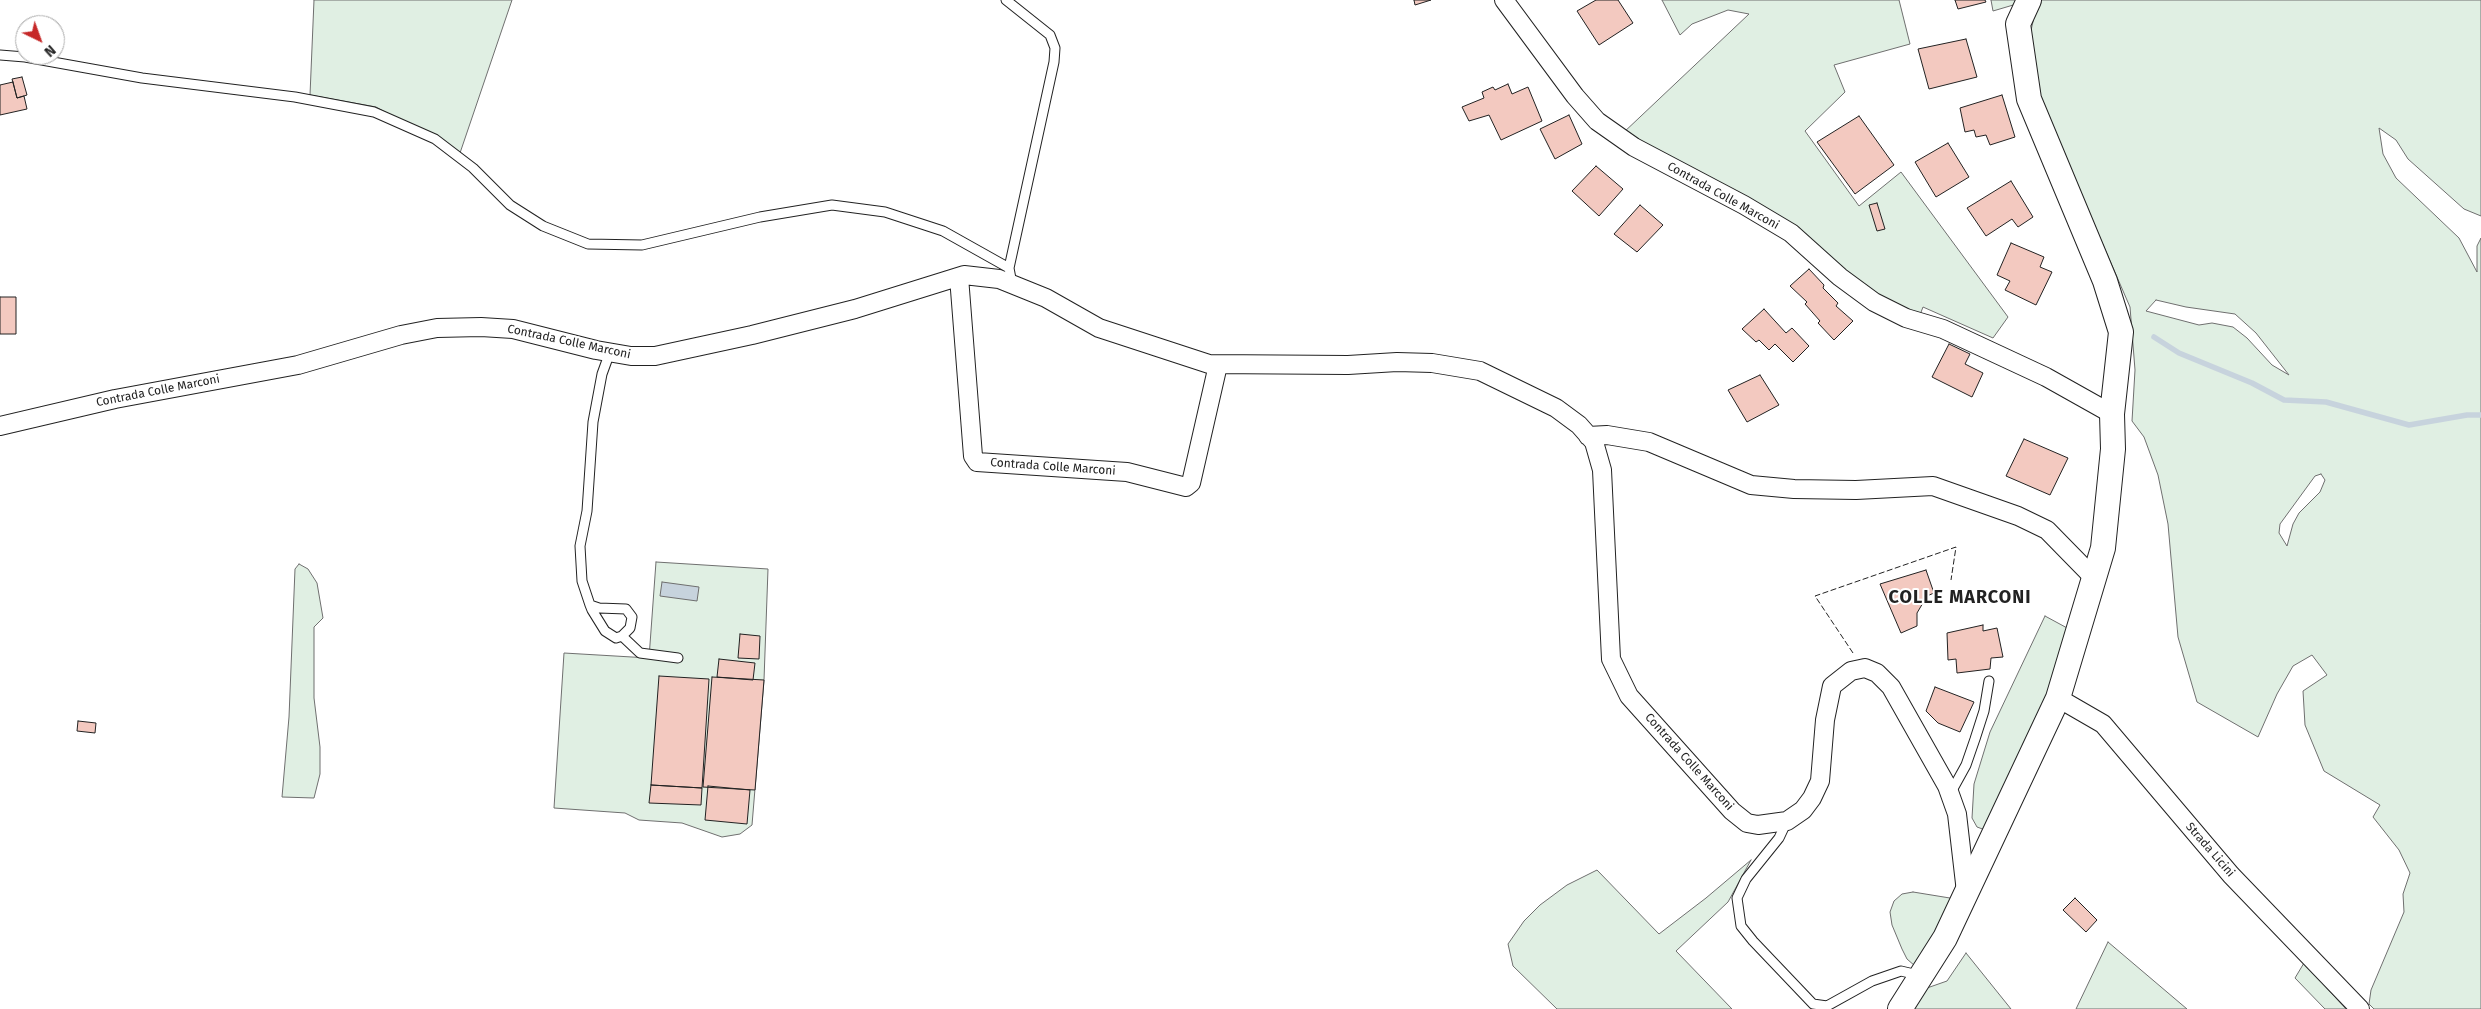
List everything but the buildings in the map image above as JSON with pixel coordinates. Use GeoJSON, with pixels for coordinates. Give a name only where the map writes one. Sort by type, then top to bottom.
{"type":"FeatureCollection","features":[{"type":"Feature","properties":{"kind":"street","name":"Contrada Colle Marconi"},"geometry":{"type":"LineString","coordinates":[[1504,0],[1575,96],[1597,121],[1634,147],[1744,204],[1791,233],[1840,277],[1874,302],[1906,318],[1942,330],[2046,377],[2112,414]]}},
{"type":"Feature","properties":{"kind":"street"},"geometry":{"type":"LineString","coordinates":[[1900,1009],[1945,938],[2058,698],[2103,548],[2113,449],[2112,414],[2121,332],[2105,281],[2029,98],[2018,24],[2030,0]]}},
{"type":"Feature","properties":{"kind":"street","name":"Contrada Colle Marconi"},"geometry":{"type":"LineString","coordinates":[[959,276],[973,456],[977,462],[1127,472],[1186,487],[1191,483],[1218,365]]}},
{"type":"Feature","properties":{"kind":"street","name":"Contrada Colle Marconi"},"geometry":{"type":"LineString","coordinates":[[0,426],[115,398],[298,365],[401,335],[437,328],[482,327],[513,329],[631,356],[655,356],[752,336],[855,309],[959,276],[1010,276],[1100,328],[1209,364],[1348,365],[1423,362],[1480,371],[1556,408],[1579,425],[1594,442],[1602,470],[1610,659],[1629,696],[1732,811],[1747,823],[1758,825],[1787,821]]}},
{"type":"Feature","properties":{"kind":"street"},"geometry":{"type":"LineString","coordinates":[[1588,436],[1607,435],[1649,442],[1751,485],[1794,489],[1856,490],[1933,486],[2018,516],[2047,530],[2094,578]]}},
{"type":"Feature","properties":{"kind":"street"},"geometry":{"type":"LineString","coordinates":[[1787,821],[1803,810],[1820,781],[1825,720],[1832,686],[1851,671],[1865,668],[1877,673],[1891,687],[1950,795],[1956,814],[1966,892]]}},
{"type":"Feature","properties":{"kind":"street","name":"Strada Licini"},"geometry":{"type":"LineString","coordinates":[[2058,698],[2102,724],[2231,875],[2360,1009]]}},
{"type":"Feature","properties":{"kind":"lane"},"geometry":{"type":"LineString","coordinates":[[0,55],[26,57],[142,78],[295,97],[374,112],[435,139],[473,168],[510,205],[543,226],[588,244],[642,245],[760,217],[832,204],[885,212],[943,231],[1010,276],[1054,62],[1055,48],[1050,35],[1006,0]]}},
{"type":"Feature","properties":{"kind":"lane"},"geometry":{"type":"LineString","coordinates":[[590,605],[600,608],[626,609],[631,613],[632,623],[622,636],[616,638],[605,631],[590,605],[582,581],[580,546],[587,511],[593,422],[602,374],[610,352]]}},
{"type":"Feature","properties":{"kind":"lane"},"geometry":{"type":"LineString","coordinates":[[622,636],[640,652],[678,658]]}},
{"type":"Feature","properties":{"kind":"lane"},"geometry":{"type":"LineString","coordinates":[[1950,795],[1966,764],[1975,739],[1984,711],[1989,681]]}},
{"type":"Feature","properties":{"kind":"lane"},"geometry":{"type":"LineString","coordinates":[[1787,821],[1780,838],[1746,879],[1737,898],[1741,926],[1753,940],[1813,1004],[1827,1006],[1872,981],[1901,972],[1921,976]]}},
{"type":"Feature","properties":{"kind":"green space"},"geometry":{"type":"Polygon","coordinates":[[[314,0],[512,0],[460,153],[376,107],[310,95],[314,0]]]}},
{"type":"Feature","properties":{"kind":"green space"},"geometry":{"type":"Polygon","coordinates":[[[1662,0],[1899,0],[1910,44],[1834,65],[1845,92],[1805,131],[1859,206],[1901,172],[2008,317],[1993,338],[1923,307],[1918,320],[1894,311],[1792,232],[1622,134],[1749,14],[1728,10],[1692,24],[1680,35],[1662,0]]]}},
{"type":"Feature","properties":{"kind":"green space"},"geometry":{"type":"Polygon","coordinates":[[[1991,0],[2021,0],[2020,3],[1993,11],[1991,0]]]}},
{"type":"Feature","properties":{"kind":"green space"},"geometry":{"type":"Polygon","coordinates":[[[2038,0],[2481,0],[2481,216],[2464,209],[2408,159],[2396,140],[2379,128],[2383,154],[2396,178],[2459,238],[2477,272],[2477,246],[2481,238],[2481,1009],[2374,1009],[2369,1004],[2371,990],[2404,912],[2403,894],[2410,873],[2399,850],[2373,817],[2380,805],[2324,771],[2305,725],[2303,691],[2327,675],[2312,655],[2293,666],[2277,694],[2258,737],[2197,702],[2178,637],[2168,524],[2158,475],[2144,437],[2132,421],[2135,370],[2130,307],[2041,102],[2029,39],[2038,0]],[[2156,300],[2146,311],[2199,325],[2212,323],[2233,327],[2247,338],[2272,365],[2289,375],[2256,333],[2235,314],[2186,307],[2156,300]],[[2321,474],[2315,476],[2280,524],[2279,533],[2287,546],[2293,524],[2299,513],[2320,492],[2325,480],[2321,474]]]}},
{"type":"Feature","properties":{"kind":"green space"},"geometry":{"type":"Polygon","coordinates":[[[656,562],[768,569],[764,680],[752,825],[740,834],[722,837],[682,823],[639,820],[625,813],[554,808],[564,653],[649,658],[656,562]]]}},
{"type":"Feature","properties":{"kind":"green space"},"geometry":{"type":"Polygon","coordinates":[[[299,564],[308,569],[317,583],[323,618],[314,627],[314,698],[320,747],[320,774],[314,798],[282,797],[289,717],[295,569],[299,564]]]}},
{"type":"Feature","properties":{"kind":"green space"},"geometry":{"type":"Polygon","coordinates":[[[2045,616],[2069,629],[2035,733],[1988,831],[1977,827],[1972,818],[1974,784],[1990,732],[2045,616]]]}},
{"type":"Feature","properties":{"kind":"green space"},"geometry":{"type":"Polygon","coordinates":[[[1751,860],[1728,902],[1676,951],[1732,1009],[1557,1009],[1513,966],[1508,944],[1524,921],[1540,905],[1567,885],[1597,870],[1659,934],[1751,860]]]}},
{"type":"Feature","properties":{"kind":"green space"},"geometry":{"type":"Polygon","coordinates":[[[1913,892],[1956,899],[1915,966],[1907,959],[1902,949],[1892,925],[1890,912],[1894,901],[1902,894],[1913,892]]]}},
{"type":"Feature","properties":{"kind":"green space"},"geometry":{"type":"Polygon","coordinates":[[[2108,942],[2187,1009],[2076,1009],[2108,942]]]}},
{"type":"Feature","properties":{"kind":"green space"},"geometry":{"type":"Polygon","coordinates":[[[1966,953],[2011,1009],[1911,1009],[1927,988],[1947,981],[1966,953]]]}},
{"type":"Feature","properties":{"kind":"green space"},"geometry":{"type":"Polygon","coordinates":[[[2304,963],[2346,1009],[2325,1009],[2295,978],[2304,963]]]}},
{"type":"Feature","properties":{"kind":"shaded area"},"geometry":{"type":"Polygon","coordinates":[[[662,582],[699,587],[697,601],[660,596],[662,582]]]}},
{"type":"Feature","properties":{"kind":"waterway"},"geometry":{"type":"LineString","coordinates":[[2154,337],[2179,353],[2252,383],[2284,400],[2326,402],[2409,425],[2467,415],[2481,415]]}},
{"type":"Feature","properties":{"kind":"fence"},"geometry":{"type":"LineString","coordinates":[[1853,653],[1815,596],[1956,547],[1951,580]]}},
{"type":"Feature","properties":{"kind":"district","name":"COLLE MARCONI"},"geometry":{"type":"Point","coordinates":[1960,598]}}]}
